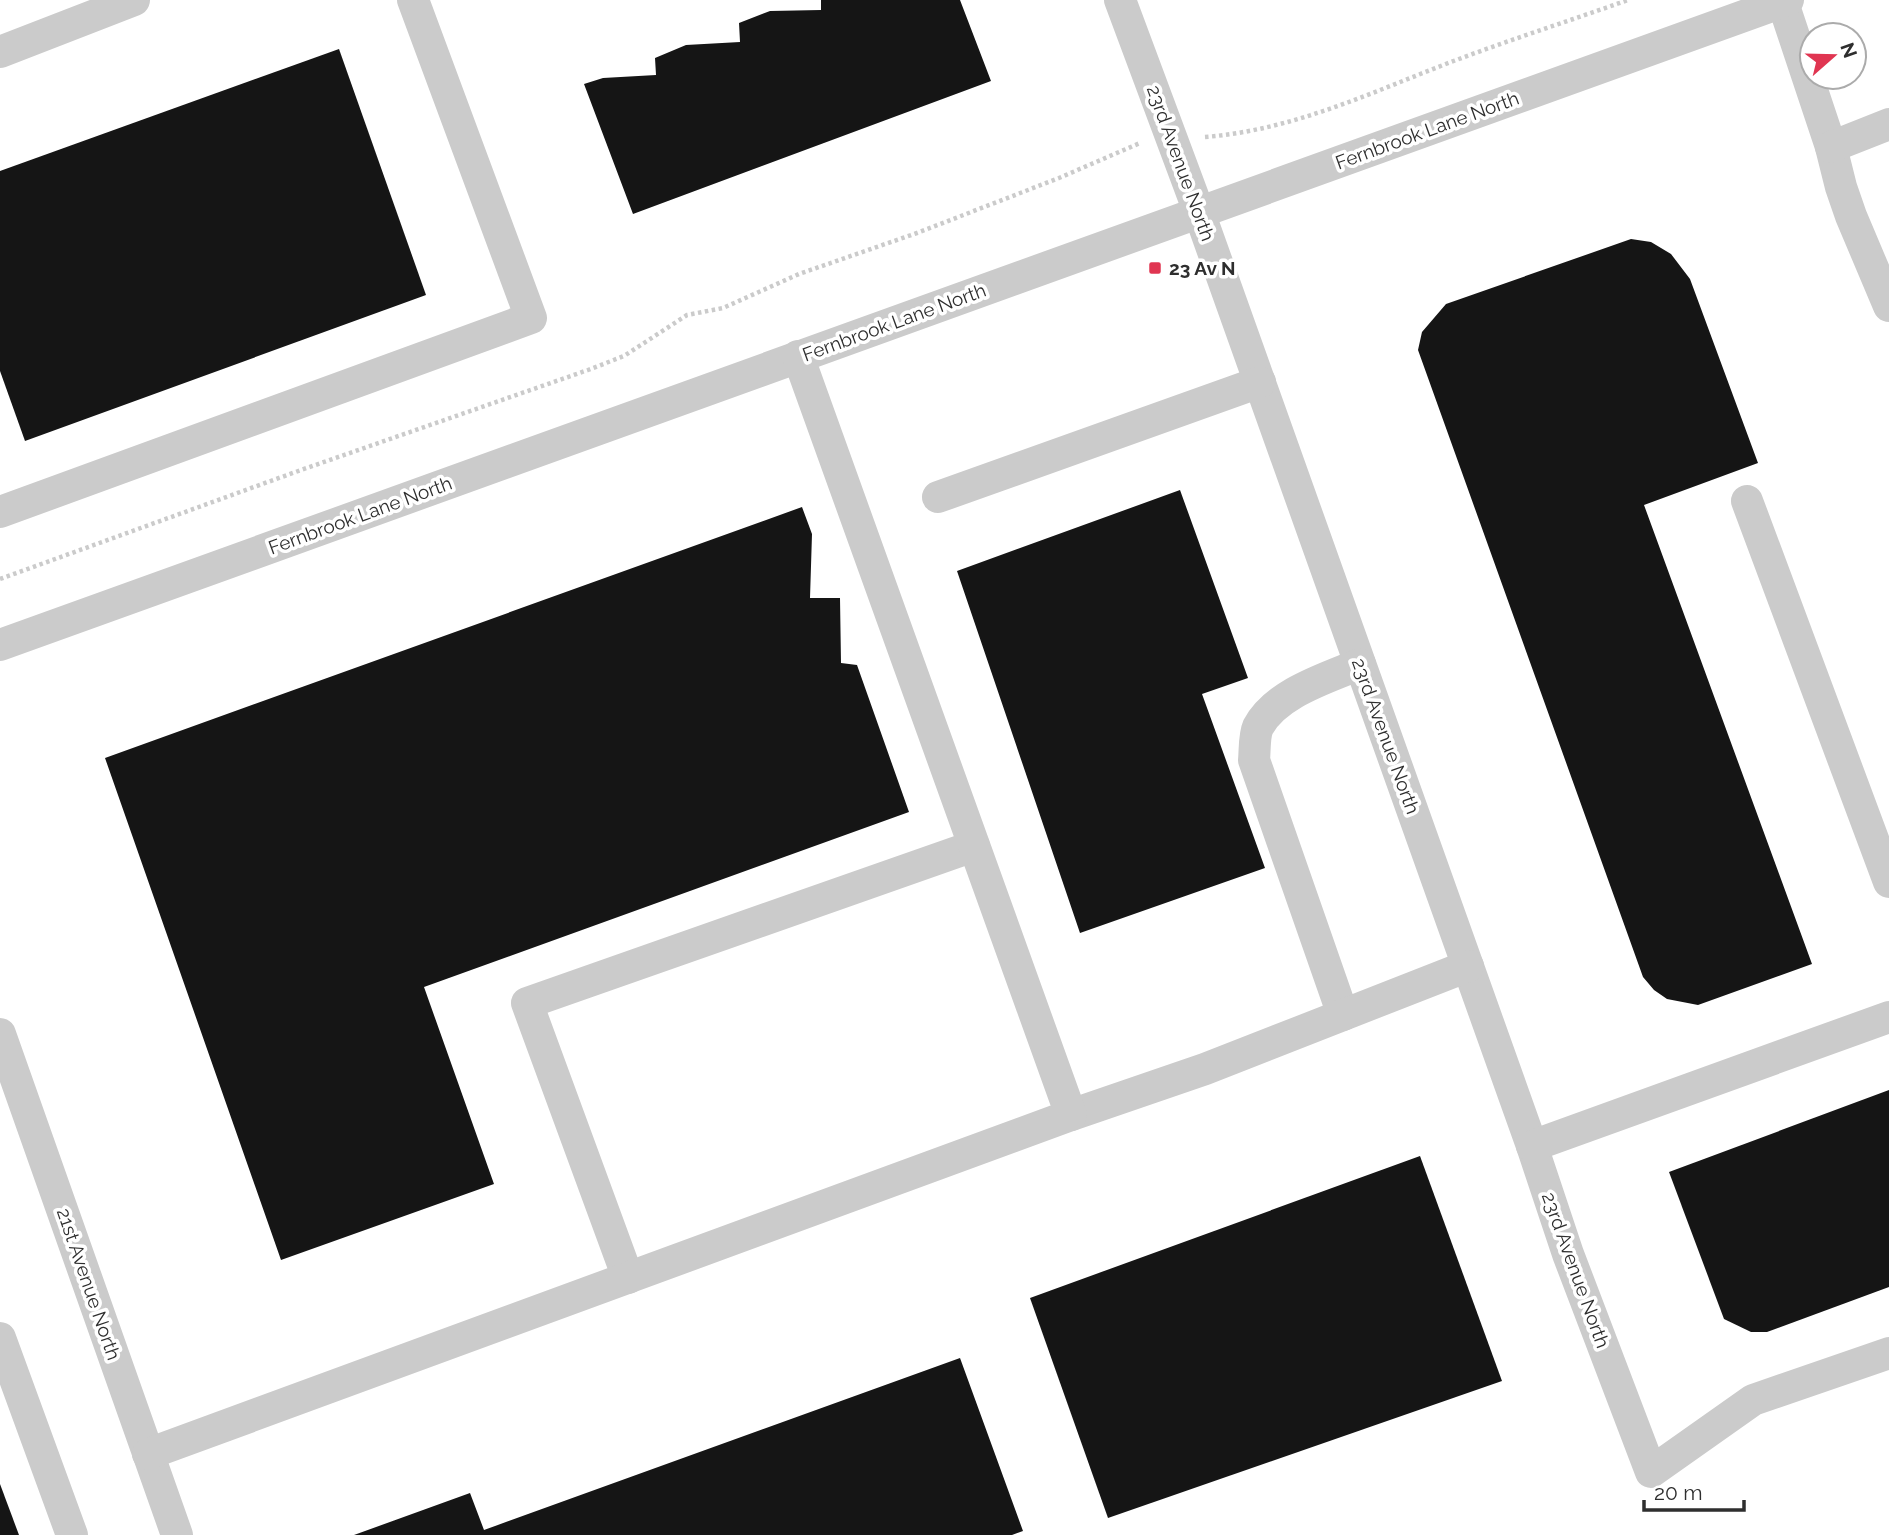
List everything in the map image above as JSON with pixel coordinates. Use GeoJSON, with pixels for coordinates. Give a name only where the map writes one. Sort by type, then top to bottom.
{"type":"FeatureCollection","features":[{"type":"Feature","properties":{"kind":"street"},"geometry":{"type":"LineString","coordinates":[[0,52],[134,0]]}},
{"type":"Feature","properties":{"kind":"street"},"geometry":{"type":"LineString","coordinates":[[0,512],[531,318],[413,0]]}},
{"type":"Feature","properties":{"kind":"street","name":"23rd Avenue North"},"geometry":{"type":"LineString","coordinates":[[1120,0],[1260,382],[1568,1254],[1651,1472],[1753,1400],[1889,1353]]}},
{"type":"Feature","properties":{"kind":"street"},"geometry":{"type":"LineString","coordinates":[[1784,1],[1851,216],[1889,306]]}},
{"type":"Feature","properties":{"kind":"street","name":"Fernbrook Lane North"},"geometry":{"type":"LineString","coordinates":[[0,645],[1784,1]]}},
{"type":"Feature","properties":{"kind":"street"},"geometry":{"type":"LineString","coordinates":[[1831,147],[1889,124]]}},
{"type":"Feature","properties":{"kind":"street"},"geometry":{"type":"LineString","coordinates":[[798,356],[1071,1115]]}},
{"type":"Feature","properties":{"kind":"street"},"geometry":{"type":"LineString","coordinates":[[938,497],[1260,382]]}},
{"type":"Feature","properties":{"kind":"street"},"geometry":{"type":"LineString","coordinates":[[1747,500],[1889,881]]}},
{"type":"Feature","properties":{"kind":"street"},"geometry":{"type":"LineString","coordinates":[[1343,1015],[1254,760],[1257,729],[1272,709],[1302,688],[1360,664]]}},
{"type":"Feature","properties":{"kind":"street"},"geometry":{"type":"LineString","coordinates":[[628,1278],[527,1003],[974,846]]}},
{"type":"Feature","properties":{"kind":"street"},"geometry":{"type":"LineString","coordinates":[[148,1454],[1071,1115],[1205,1069],[1468,966]]}},
{"type":"Feature","properties":{"kind":"street"},"geometry":{"type":"LineString","coordinates":[[1532,1146],[1889,1017]]}},
{"type":"Feature","properties":{"kind":"street","name":"21st Avenue North"},"geometry":{"type":"LineString","coordinates":[[0,1034],[177,1535]]}},
{"type":"Feature","properties":{"kind":"street"},"geometry":{"type":"LineString","coordinates":[[0,1338],[72,1535]]}},
{"type":"Feature","properties":{"kind":"path"},"geometry":{"type":"LineString","coordinates":[[0,579],[300,470],[588,370],[624,356],[687,315],[723,308],[799,274],[918,233],[1059,178],[1139,143],[1234,135],[1337,108],[1451,62],[1628,0]]}},
{"type":"Feature","properties":{"kind":"building"},"geometry":{"type":"Polygon","coordinates":[[[821,0],[960,0],[991,81],[633,214],[584,84],[603,78],[656,75],[655,58],[686,45],[740,42],[739,23],[770,11],[821,10],[821,0]]]}},
{"type":"Feature","properties":{"kind":"building"},"geometry":{"type":"Polygon","coordinates":[[[339,49],[426,295],[25,441],[0,371],[0,171],[339,49]]]}},
{"type":"Feature","properties":{"kind":"building"},"geometry":{"type":"Polygon","coordinates":[[[1631,239],[1651,242],[1671,254],[1690,279],[1758,463],[1644,505],[1812,964],[1698,1005],[1667,999],[1654,990],[1643,977],[1418,350],[1422,332],[1446,304],[1631,239]]]}},
{"type":"Feature","properties":{"kind":"building"},"geometry":{"type":"Polygon","coordinates":[[[1180,490],[1248,678],[1202,694],[1265,868],[1080,933],[957,571],[1180,490]]]}},
{"type":"Feature","properties":{"kind":"building"},"geometry":{"type":"Polygon","coordinates":[[[802,507],[812,534],[810,598],[840,598],[841,663],[857,665],[909,812],[424,987],[494,1184],[281,1260],[105,758],[802,507]]]}},
{"type":"Feature","properties":{"kind":"building"},"geometry":{"type":"Polygon","coordinates":[[[1889,1090],[1889,1287],[1767,1332],[1751,1332],[1724,1319],[1669,1172],[1889,1090]]]}},
{"type":"Feature","properties":{"kind":"building"},"geometry":{"type":"Polygon","coordinates":[[[1420,1156],[1502,1381],[1108,1518],[1030,1298],[1420,1156]]]}},
{"type":"Feature","properties":{"kind":"building"},"geometry":{"type":"Polygon","coordinates":[[[960,1358],[1023,1531],[1012,1535],[354,1535],[470,1493],[484,1530],[960,1358]]]}},
{"type":"Feature","properties":{"kind":"building"},"geometry":{"type":"Polygon","coordinates":[[[0,1484],[19,1535],[0,1535],[0,1484]]]}},
{"type":"Feature","properties":{"kind":"place","name":"23 Av N"},"geometry":{"type":"Point","coordinates":[1155,268]}}]}
